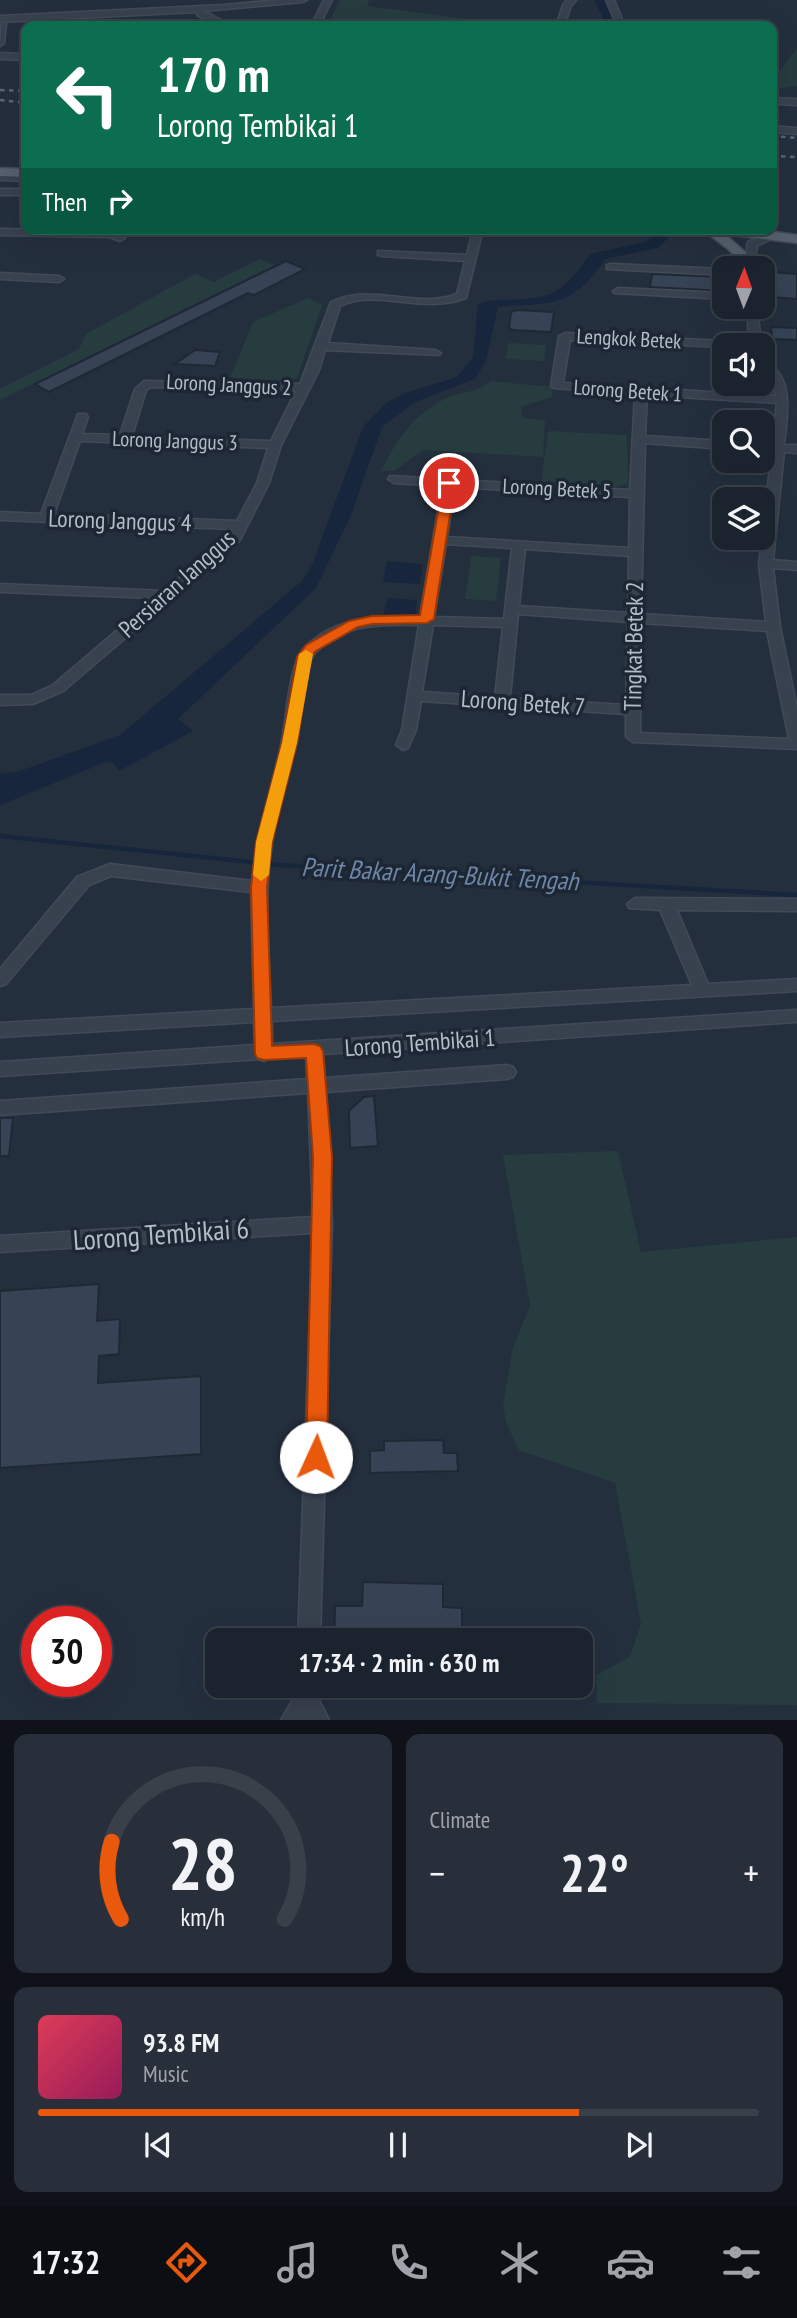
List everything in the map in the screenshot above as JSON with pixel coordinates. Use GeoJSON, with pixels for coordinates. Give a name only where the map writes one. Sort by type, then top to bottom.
{"type":"FeatureCollection","features":[{"type":"Feature","properties":{"kind":"main road"},"geometry":{"type":"LineString","coordinates":[[0,172],[21,179]]}},
{"type":"Feature","properties":{"kind":"main road"},"geometry":{"type":"LineString","coordinates":[[0,178],[21,180]]}},
{"type":"Feature","properties":{"kind":"main road"},"geometry":{"type":"LineString","coordinates":[[777,234],[797,237]]}},
{"type":"Feature","properties":{"kind":"main road"},"geometry":{"type":"LineString","coordinates":[[716,235],[733,246],[741,256]]}},
{"type":"Feature","properties":{"kind":"main road"},"geometry":{"type":"LineString","coordinates":[[761,235],[797,237]]}},
{"type":"Feature","properties":{"kind":"street"},"geometry":{"type":"LineString","coordinates":[[0,43],[1,21],[209,9],[303,0]]}},
{"type":"Feature","properties":{"kind":"street"},"geometry":{"type":"LineString","coordinates":[[318,21],[328,0]]}},
{"type":"Feature","properties":{"kind":"street"},"geometry":{"type":"LineString","coordinates":[[563,21],[567,5],[572,0]]}},
{"type":"Feature","properties":{"kind":"street"},"geometry":{"type":"LineString","coordinates":[[610,0],[619,21]]}},
{"type":"Feature","properties":{"kind":"street"},"geometry":{"type":"LineString","coordinates":[[209,9],[199,12],[216,21]]}},
{"type":"Feature","properties":{"kind":"street"},"geometry":{"type":"LineString","coordinates":[[2,58],[21,57]]}},
{"type":"Feature","properties":{"kind":"street"},"geometry":{"type":"LineString","coordinates":[[777,101],[797,103]]}},
{"type":"Feature","properties":{"kind":"street"},"geometry":{"type":"LineString","coordinates":[[777,129],[797,131]]}},
{"type":"Feature","properties":{"kind":"street"},"geometry":{"type":"LineString","coordinates":[[0,192],[21,183]]}},
{"type":"Feature","properties":{"kind":"street"},"geometry":{"type":"LineString","coordinates":[[0,232],[21,232]]}},
{"type":"Feature","properties":{"kind":"street"},"geometry":{"type":"LineString","coordinates":[[114,235],[120,237]]}},
{"type":"Feature","properties":{"kind":"street"},"geometry":{"type":"LineString","coordinates":[[382,253],[469,258],[476,235]]}},
{"type":"Feature","properties":{"kind":"street"},"geometry":{"type":"LineString","coordinates":[[750,256],[752,244],[769,236]]}},
{"type":"Feature","properties":{"kind":"street","name":"Persiaran Janggus"},"geometry":{"type":"LineString","coordinates":[[0,700],[33,699],[58,688],[235,537],[263,483],[275,445],[303,388],[335,304],[350,297],[430,302],[457,299],[463,290],[469,258]]}},
{"type":"Feature","properties":{"kind":"street"},"geometry":{"type":"LineString","coordinates":[[611,267],[712,271]]}},
{"type":"Feature","properties":{"kind":"street"},"geometry":{"type":"LineString","coordinates":[[0,276],[59,279]]}},
{"type":"Feature","properties":{"kind":"street"},"geometry":{"type":"LineString","coordinates":[[618,291],[712,295]]}},
{"type":"Feature","properties":{"kind":"street","name":"Lengkok Betek"},"geometry":{"type":"LineString","coordinates":[[557,386],[565,336],[712,343]]}},
{"type":"Feature","properties":{"kind":"street"},"geometry":{"type":"LineString","coordinates":[[320,346],[435,353]]}},
{"type":"Feature","properties":{"kind":"street"},"geometry":{"type":"LineString","coordinates":[[775,377],[783,400],[766,564],[773,627],[797,744]]}},
{"type":"Feature","properties":{"kind":"street","name":"Lorong Janggus 2"},"geometry":{"type":"LineString","coordinates":[[125,440],[141,388],[154,381],[303,388]]}},
{"type":"Feature","properties":{"kind":"street","name":"Lorong Betek 1"},"geometry":{"type":"LineString","coordinates":[[557,386],[783,400]]}},
{"type":"Feature","properties":{"kind":"street","name":"Tingkat Betek 2"},"geometry":{"type":"LineString","coordinates":[[641,392],[636,494],[633,737],[797,744]]}},
{"type":"Feature","properties":{"kind":"street"},"geometry":{"type":"LineString","coordinates":[[46,518],[82,417]]}},
{"type":"Feature","properties":{"kind":"street","name":"Lorong Janggus 3"},"geometry":{"type":"LineString","coordinates":[[75,438],[275,445]]}},
{"type":"Feature","properties":{"kind":"street"},"geometry":{"type":"LineString","coordinates":[[639,439],[712,444]]}},
{"type":"Feature","properties":{"kind":"street"},"geometry":{"type":"LineString","coordinates":[[775,448],[797,449]]}},
{"type":"Feature","properties":{"kind":"street","name":"Lorong Betek 5"},"geometry":{"type":"LineString","coordinates":[[394,479],[636,494]]}},
{"type":"Feature","properties":{"kind":"street"},"geometry":{"type":"LineString","coordinates":[[403,746],[409,730],[415,696],[449,483]]}},
{"type":"Feature","properties":{"kind":"street","name":"Lorong Janggus 4"},"geometry":{"type":"LineString","coordinates":[[0,516],[241,526]]}},
{"type":"Feature","properties":{"kind":"street"},"geometry":{"type":"LineString","coordinates":[[438,540],[635,552]]}},
{"type":"Feature","properties":{"kind":"street"},"geometry":{"type":"LineString","coordinates":[[502,701],[519,545]]}},
{"type":"Feature","properties":{"kind":"street"},"geometry":{"type":"LineString","coordinates":[[766,564],[797,566]]}},
{"type":"Feature","properties":{"kind":"street"},"geometry":{"type":"LineString","coordinates":[[0,588],[169,594]]}},
{"type":"Feature","properties":{"kind":"street"},"geometry":{"type":"LineString","coordinates":[[264,1054],[259,887],[264,842],[289,743],[304,657],[311,648],[354,624],[372,620],[634,618],[773,627]]}},
{"type":"Feature","properties":{"kind":"street","name":"Lorong Betek 7"},"geometry":{"type":"LineString","coordinates":[[415,696],[632,710]]}},
{"type":"Feature","properties":{"kind":"street"},"geometry":{"type":"LineString","coordinates":[[0,980],[83,881],[110,870],[259,887]]}},
{"type":"Feature","properties":{"kind":"street"},"geometry":{"type":"LineString","coordinates":[[635,904],[797,905]]}},
{"type":"Feature","properties":{"kind":"street"},"geometry":{"type":"LineString","coordinates":[[666,904],[703,991]]}},
{"type":"Feature","properties":{"kind":"street"},"geometry":{"type":"LineString","coordinates":[[0,1030],[797,985]]}},
{"type":"Feature","properties":{"kind":"street","name":"Lorong Tembikai 1"},"geometry":{"type":"LineString","coordinates":[[0,1069],[314,1051],[797,1016]]}},
{"type":"Feature","properties":{"kind":"street"},"geometry":{"type":"LineString","coordinates":[[309,1628],[323,1224],[323,1157],[314,1051]]}},
{"type":"Feature","properties":{"kind":"street","name":"Lorong Tembikai 1"},"geometry":{"type":"LineString","coordinates":[[0,1108],[507,1072]]}},
{"type":"Feature","properties":{"kind":"street","name":"Lorong Tembikai 6"},"geometry":{"type":"LineString","coordinates":[[0,1244],[323,1224]]}},
{"type":"Feature","properties":{"kind":"street"},"geometry":{"type":"LineString","coordinates":[[292,1720],[310,1702]]}},
{"type":"Feature","properties":{"kind":"green space"},"geometry":{"type":"Polygon","coordinates":[[[340,0],[369,0],[367,6],[483,21],[330,21],[340,0]]]}},
{"type":"Feature","properties":{"kind":"green space"},"geometry":{"type":"Polygon","coordinates":[[[797,48],[797,86],[777,89],[777,74],[797,48]]]}},
{"type":"Feature","properties":{"kind":"green space"},"geometry":{"type":"Polygon","coordinates":[[[260,259],[275,265],[0,400],[0,389],[79,349],[86,334],[195,274],[214,282],[260,259]]]}},
{"type":"Feature","properties":{"kind":"green space"},"geometry":{"type":"Polygon","coordinates":[[[308,298],[322,305],[297,378],[288,381],[230,378],[253,322],[308,298]]]}},
{"type":"Feature","properties":{"kind":"green space"},"geometry":{"type":"Polygon","coordinates":[[[508,343],[546,345],[544,361],[506,359],[508,343]]]}},
{"type":"Feature","properties":{"kind":"green space"},"geometry":{"type":"Polygon","coordinates":[[[491,381],[552,387],[552,397],[521,407],[523,418],[545,420],[543,457],[423,450],[394,471],[381,471],[398,441],[421,414],[441,401],[480,388],[491,381]]]}},
{"type":"Feature","properties":{"kind":"green space"},"geometry":{"type":"Polygon","coordinates":[[[548,431],[627,435],[628,483],[616,487],[541,483],[548,431]]]}},
{"type":"Feature","properties":{"kind":"green space"},"geometry":{"type":"Polygon","coordinates":[[[471,556],[501,558],[496,601],[465,599],[471,556]]]}},
{"type":"Feature","properties":{"kind":"green space"},"geometry":{"type":"Polygon","coordinates":[[[618,1151],[641,1252],[797,1237],[797,1705],[597,1703],[596,1675],[630,1657],[641,1624],[615,1483],[519,1450],[507,1425],[503,1406],[512,1351],[530,1305],[503,1155],[618,1151]]]}},
{"type":"Feature","properties":{"kind":"water"},"geometry":{"type":"Polygon","coordinates":[[[655,235],[671,235],[658,248],[605,259],[582,287],[560,300],[498,307],[486,361],[475,379],[415,402],[382,427],[351,515],[316,588],[178,719],[193,731],[119,771],[113,763],[106,762],[0,805],[0,774],[20,771],[120,735],[302,581],[312,565],[363,427],[386,403],[405,393],[457,377],[473,357],[478,304],[549,294],[573,277],[590,254],[645,242],[655,235]]]}},
{"type":"Feature","properties":{"kind":"water"},"geometry":{"type":"Polygon","coordinates":[[[387,561],[423,564],[420,584],[383,582],[387,561]]]}},
{"type":"Feature","properties":{"kind":"water"},"geometry":{"type":"Polygon","coordinates":[[[388,598],[417,600],[416,614],[407,619],[382,618],[388,598]]]}},
{"type":"Feature","properties":{"kind":"building"},"geometry":{"type":"Polygon","coordinates":[[[286,261],[305,269],[254,295],[248,293],[49,392],[35,384],[286,261]]]}},
{"type":"Feature","properties":{"kind":"building"},"geometry":{"type":"Polygon","coordinates":[[[775,272],[797,274],[797,299],[775,297],[775,272]]]}},
{"type":"Feature","properties":{"kind":"building"},"geometry":{"type":"Polygon","coordinates":[[[652,274],[712,276],[712,290],[650,287],[652,274]]]}},
{"type":"Feature","properties":{"kind":"building"},"geometry":{"type":"Polygon","coordinates":[[[511,312],[554,312],[551,332],[509,328],[511,312]]]}},
{"type":"Feature","properties":{"kind":"building"},"geometry":{"type":"Polygon","coordinates":[[[771,327],[797,328],[797,340],[775,339],[775,333],[772,333],[771,327]]]}},
{"type":"Feature","properties":{"kind":"building"},"geometry":{"type":"Polygon","coordinates":[[[195,350],[220,352],[215,366],[175,364],[195,350]]]}},
{"type":"Feature","properties":{"kind":"building"},"geometry":{"type":"Polygon","coordinates":[[[374,1096],[378,1146],[350,1148],[349,1111],[364,1097],[374,1096]]]}},
{"type":"Feature","properties":{"kind":"building"},"geometry":{"type":"Polygon","coordinates":[[[0,1118],[13,1118],[9,1156],[0,1156],[0,1118]]]}},
{"type":"Feature","properties":{"kind":"building"},"geometry":{"type":"Polygon","coordinates":[[[99,1284],[97,1321],[120,1319],[119,1354],[99,1356],[98,1383],[201,1376],[201,1454],[0,1468],[0,1291],[99,1284]]]}},
{"type":"Feature","properties":{"kind":"building"},"geometry":{"type":"Polygon","coordinates":[[[443,1440],[444,1453],[457,1453],[458,1471],[370,1473],[370,1451],[384,1450],[384,1441],[443,1440]]]}},
{"type":"Feature","properties":{"kind":"building"},"geometry":{"type":"Polygon","coordinates":[[[363,1582],[443,1584],[443,1607],[462,1608],[462,1628],[334,1628],[335,1606],[362,1606],[363,1582]]]}},
{"type":"Feature","properties":{"kind":"waterway"},"geometry":{"type":"LineString","coordinates":[[601,0],[612,21]]}},
{"type":"Feature","properties":{"kind":"waterway"},"geometry":{"type":"LineString","coordinates":[[777,105],[797,105]]}},
{"type":"Feature","properties":{"kind":"waterway","name":"Parit Bakar Arang-Bukit Tengah"},"geometry":{"type":"LineString","coordinates":[[0,836],[279,865],[797,895]]}},
{"type":"Feature","properties":{"kind":"railway"},"geometry":{"type":"LineString","coordinates":[[0,90],[21,91]]}},
{"type":"Feature","properties":{"kind":"railway"},"geometry":{"type":"LineString","coordinates":[[0,100],[21,102]]}},
{"type":"Feature","properties":{"kind":"railway"},"geometry":{"type":"LineString","coordinates":[[777,136],[797,138]]}},
{"type":"Feature","properties":{"kind":"railway"},"geometry":{"type":"LineString","coordinates":[[777,156],[797,157]]}},
{"type":"Feature","properties":{"kind":"slow traffic"},"geometry":{"type":"LineString","coordinates":[[261,875],[264,842],[289,743],[306,654]]}},
{"type":"Feature","properties":{"kind":"route"},"geometry":{"type":"LineString","coordinates":[[316,1457],[323,1157],[314,1051],[264,1054],[259,887],[264,842],[289,743],[304,657],[311,648],[354,624],[372,620],[427,619],[449,483]]}}]}
